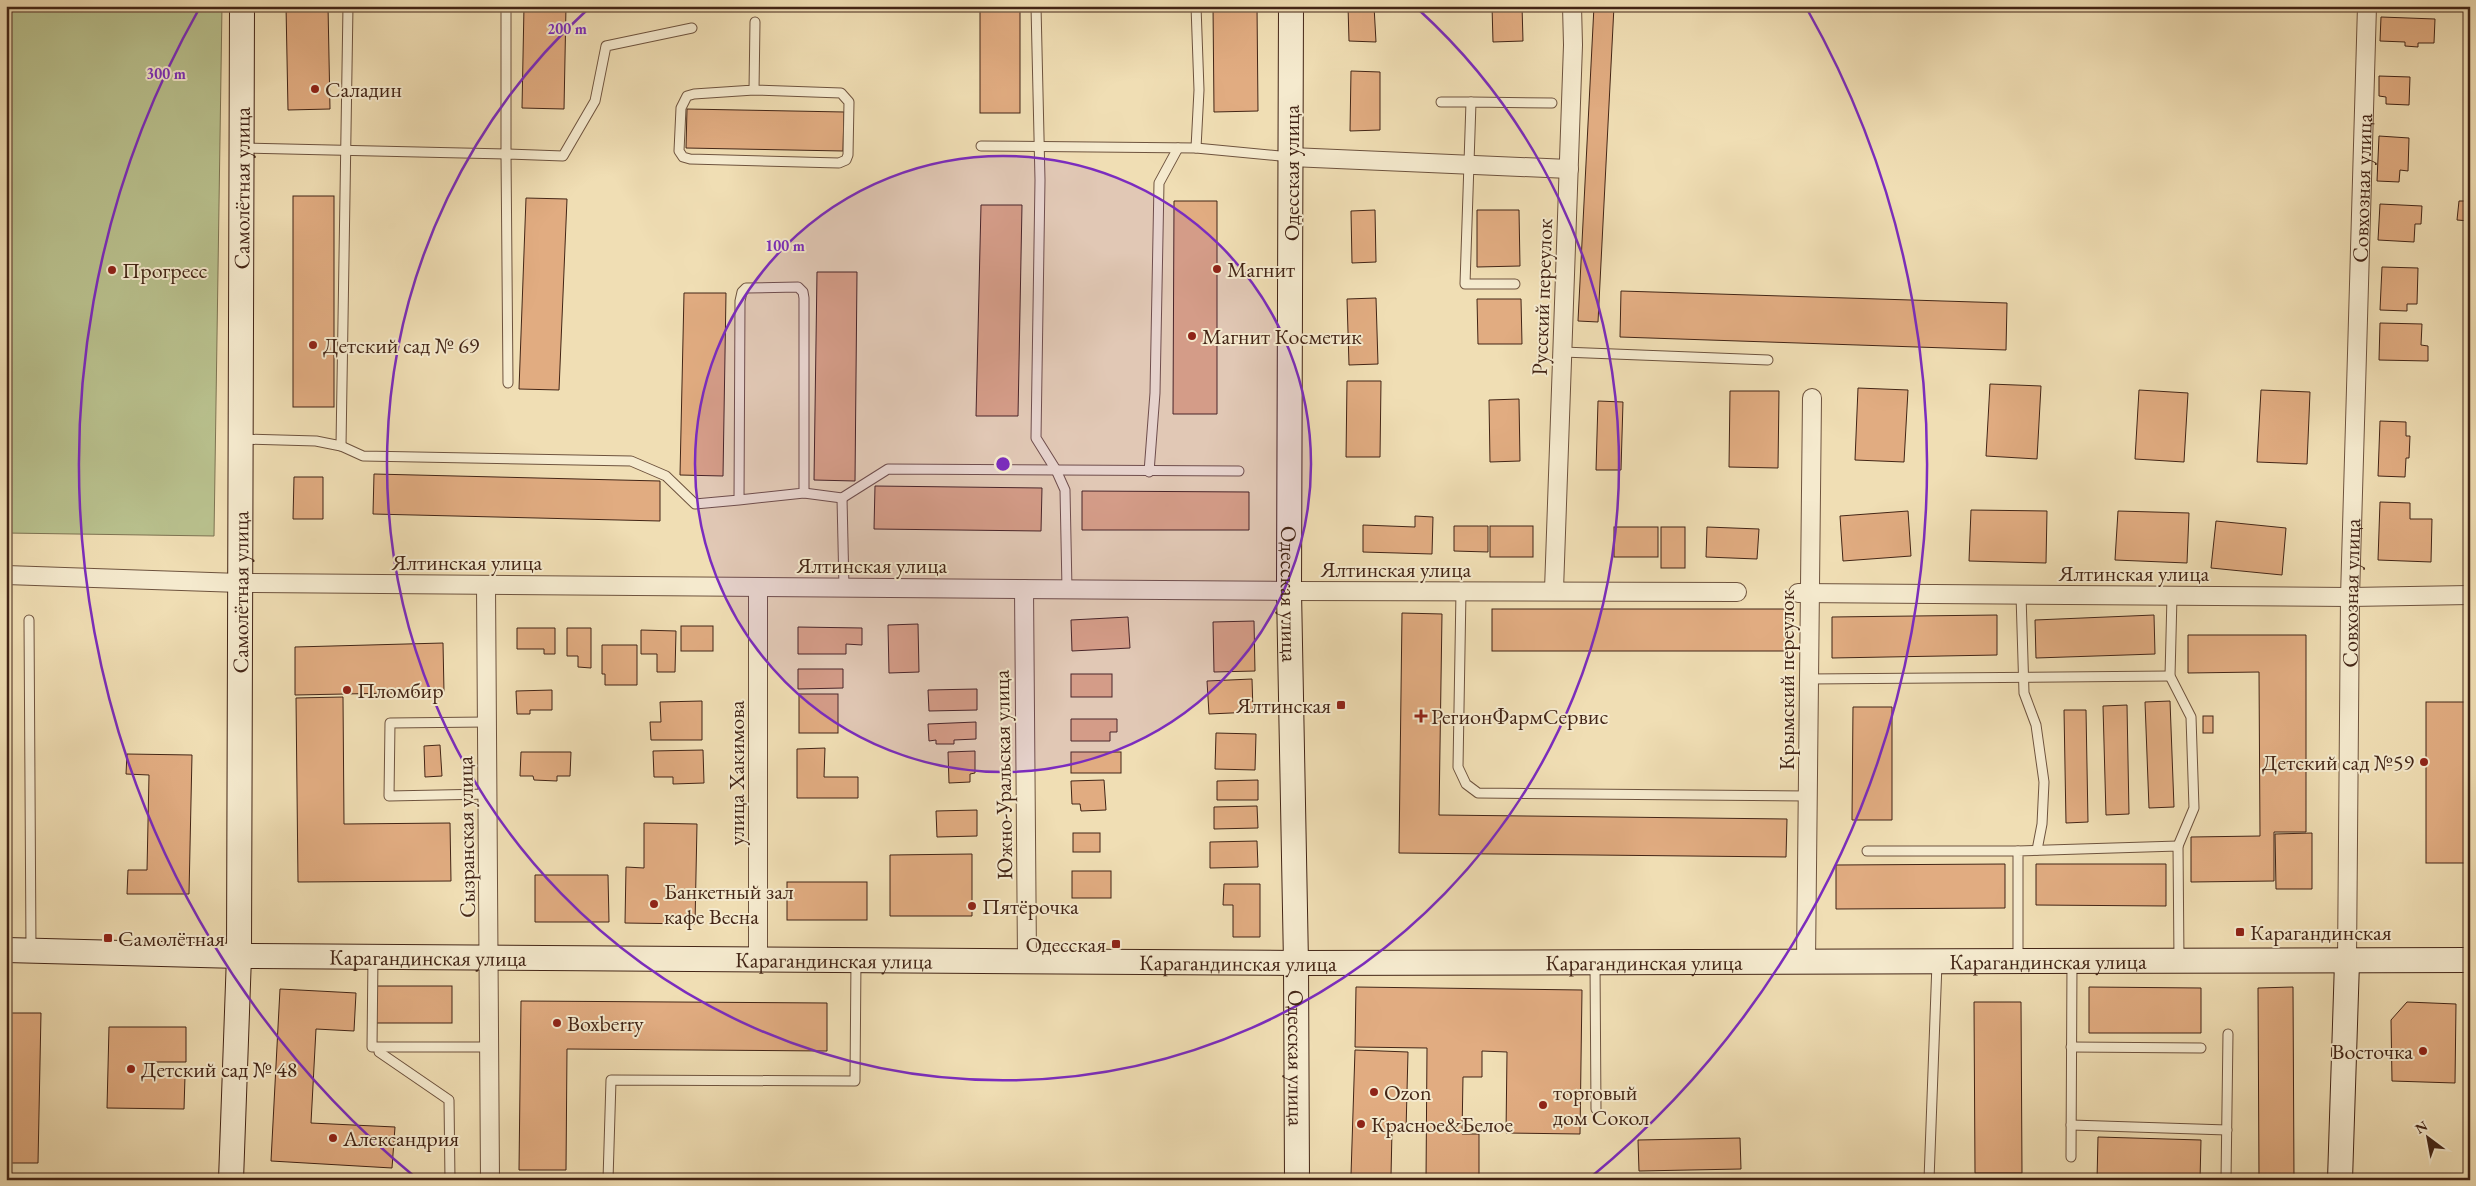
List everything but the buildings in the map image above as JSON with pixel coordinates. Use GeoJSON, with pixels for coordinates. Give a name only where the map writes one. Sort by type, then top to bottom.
{"type":"FeatureCollection","features":[{"type":"Feature","properties":{"kind":"main road","name":"Самолётная улица"},"geometry":{"type":"LineString","coordinates":[[231,1180],[239,956],[240,148],[242,6]]}},
{"type":"Feature","properties":{"kind":"main road","name":"Одесская улица"},"geometry":{"type":"LineString","coordinates":[[1291,6],[1289,591],[1296,963],[1297,1180]]}},
{"type":"Feature","properties":{"kind":"main road","name":"Карагандинская улица"},"geometry":{"type":"LineString","coordinates":[[6,950],[239,956],[1296,963],[2347,962],[2470,960]]}},
{"type":"Feature","properties":{"kind":"main road","name":"Совхозная улица"},"geometry":{"type":"LineString","coordinates":[[2340,1180],[2347,962]]}},
{"type":"Feature","properties":{"kind":"street","name":"Русский переулок"},"geometry":{"type":"LineString","coordinates":[[1554,590],[1569,169],[1572,6]]}},
{"type":"Feature","properties":{"kind":"street","name":"Совхозная улица"},"geometry":{"type":"LineString","coordinates":[[2347,962],[2350,597],[2367,6]]}},
{"type":"Feature","properties":{"kind":"street"},"geometry":{"type":"LineString","coordinates":[[1291,157],[1569,169]]}},
{"type":"Feature","properties":{"kind":"street","name":"Крымский переулок"},"geometry":{"type":"LineString","coordinates":[[1806,962],[1809,679],[1803,593],[1812,398]]}},
{"type":"Feature","properties":{"kind":"street","name":"Ялтинская улица"},"geometry":{"type":"LineString","coordinates":[[6,575],[240,583],[1067,590],[1737,592]]}},
{"type":"Feature","properties":{"kind":"street","name":"Сызранская улица"},"geometry":{"type":"LineString","coordinates":[[486,585],[490,1180]]}},
{"type":"Feature","properties":{"kind":"street","name":"улица Хакимова"},"geometry":{"type":"LineString","coordinates":[[758,587],[758,959]]}},
{"type":"Feature","properties":{"kind":"street","name":"Южно-Уральская улица"},"geometry":{"type":"LineString","coordinates":[[1024,589],[1027,960]]}},
{"type":"Feature","properties":{"kind":"street","name":"Ялтинская улица"},"geometry":{"type":"LineString","coordinates":[[1803,593],[2350,597],[2470,595]]}},
{"type":"Feature","properties":{"kind":"lane"},"geometry":{"type":"LineString","coordinates":[[341,446],[348,6]]}},
{"type":"Feature","properties":{"kind":"lane"},"geometry":{"type":"LineString","coordinates":[[506,6],[508,384]]}},
{"type":"Feature","properties":{"kind":"lane"},"geometry":{"type":"LineString","coordinates":[[1036,6],[1039,145],[1036,438],[1056,470],[1065,490],[1067,590]]}},
{"type":"Feature","properties":{"kind":"lane"},"geometry":{"type":"LineString","coordinates":[[1196,6],[1199,90],[1196,148]]}},
{"type":"Feature","properties":{"kind":"lane"},"geometry":{"type":"LineString","coordinates":[[754,22],[754,90]]}},
{"type":"Feature","properties":{"kind":"lane"},"geometry":{"type":"LineString","coordinates":[[240,148],[563,156],[595,101],[606,46],[692,28]]}},
{"type":"Feature","properties":{"kind":"lane"},"geometry":{"type":"LineString","coordinates":[[754,90],[842,93],[849,102],[848,155],[846,160],[839,163],[690,159],[683,157],[679,151],[681,108],[687,96],[754,90]]}},
{"type":"Feature","properties":{"kind":"lane"},"geometry":{"type":"LineString","coordinates":[[1442,102],[1552,103]]}},
{"type":"Feature","properties":{"kind":"lane"},"geometry":{"type":"LineString","coordinates":[[1470,102],[1465,284],[1515,284]]}},
{"type":"Feature","properties":{"kind":"lane"},"geometry":{"type":"LineString","coordinates":[[981,146],[1039,145],[1196,148],[1291,157]]}},
{"type":"Feature","properties":{"kind":"lane"},"geometry":{"type":"LineString","coordinates":[[1149,472],[1155,393],[1158,183],[1178,148]]}},
{"type":"Feature","properties":{"kind":"lane"},"geometry":{"type":"LineString","coordinates":[[738,500],[740,301],[742,292],[746,288],[798,287],[803,292],[804,493]]}},
{"type":"Feature","properties":{"kind":"lane"},"geometry":{"type":"LineString","coordinates":[[1562,352],[1768,360]]}},
{"type":"Feature","properties":{"kind":"lane"},"geometry":{"type":"LineString","coordinates":[[240,439],[316,441],[341,446],[363,456],[631,461],[666,476],[695,504],[804,493],[842,498],[888,469],[1149,472],[1240,470]]}},
{"type":"Feature","properties":{"kind":"lane"},"geometry":{"type":"LineString","coordinates":[[842,498],[844,588]]}},
{"type":"Feature","properties":{"kind":"lane"},"geometry":{"type":"LineString","coordinates":[[1461,591],[1458,767],[1466,784],[1478,793],[1808,796]]}},
{"type":"Feature","properties":{"kind":"lane"},"geometry":{"type":"LineString","coordinates":[[2021,595],[2022,678],[2024,693],[2036,725],[2044,782],[2042,824],[2037,850]]}},
{"type":"Feature","properties":{"kind":"lane"},"geometry":{"type":"LineString","coordinates":[[2172,596],[2170,676],[2190,717],[2194,799],[2194,808],[2178,846],[2179,962]]}},
{"type":"Feature","properties":{"kind":"lane"},"geometry":{"type":"LineString","coordinates":[[29,620],[31,950]]}},
{"type":"Feature","properties":{"kind":"lane"},"geometry":{"type":"LineString","coordinates":[[1809,679],[2170,676]]}},
{"type":"Feature","properties":{"kind":"lane"},"geometry":{"type":"LineString","coordinates":[[486,722],[390,723],[389,796],[488,794]]}},
{"type":"Feature","properties":{"kind":"lane"},"geometry":{"type":"LineString","coordinates":[[1867,851],[2018,851],[2178,846]]}},
{"type":"Feature","properties":{"kind":"lane"},"geometry":{"type":"LineString","coordinates":[[2018,851],[2018,962]]}},
{"type":"Feature","properties":{"kind":"lane"},"geometry":{"type":"LineString","coordinates":[[373,957],[372,1047],[490,1047]]}},
{"type":"Feature","properties":{"kind":"lane"},"geometry":{"type":"LineString","coordinates":[[608,1180],[611,1080],[855,1081],[856,959]]}},
{"type":"Feature","properties":{"kind":"lane"},"geometry":{"type":"LineString","coordinates":[[1928,1180],[1937,962]]}},
{"type":"Feature","properties":{"kind":"lane"},"geometry":{"type":"LineString","coordinates":[[2071,1157],[2072,962]]}},
{"type":"Feature","properties":{"kind":"lane"},"geometry":{"type":"LineString","coordinates":[[1595,963],[1596,1109]]}},
{"type":"Feature","properties":{"kind":"lane"},"geometry":{"type":"LineString","coordinates":[[2226,1180],[2228,1034]]}},
{"type":"Feature","properties":{"kind":"lane"},"geometry":{"type":"LineString","coordinates":[[2071,1047],[2201,1048]]}},
{"type":"Feature","properties":{"kind":"lane"},"geometry":{"type":"LineString","coordinates":[[379,1052],[449,1100],[450,1180]]}},
{"type":"Feature","properties":{"kind":"lane"},"geometry":{"type":"LineString","coordinates":[[2071,1125],[2227,1130]]}},
{"type":"Feature","properties":{"kind":"green space","name":"Прогресс"},"geometry":{"type":"Polygon","coordinates":[[[6,6],[222,6],[214,536],[6,533],[6,6]]]}},
{"type":"Feature","properties":{"kind":"place","name":"Саладин"},"geometry":{"type":"Point","coordinates":[315,89]}},
{"type":"Feature","properties":{"kind":"place","name":"Магнит"},"geometry":{"type":"Point","coordinates":[1217,269]}},
{"type":"Feature","properties":{"kind":"place","name":"Прогресс"},"geometry":{"type":"Point","coordinates":[112,270]}},
{"type":"Feature","properties":{"kind":"place","name":"Магнит Косметик"},"geometry":{"type":"Point","coordinates":[1192,336]}},
{"type":"Feature","properties":{"kind":"place","name":"Детский сад № 69"},"geometry":{"type":"Point","coordinates":[313,345]}},
{"type":"Feature","properties":{"kind":"place","name":"Пломбир"},"geometry":{"type":"Point","coordinates":[347,690]}},
{"type":"Feature","properties":{"kind":"place","name":"Ялтинская"},"geometry":{"type":"Point","coordinates":[1341,705]}},
{"type":"Feature","properties":{"kind":"place","name":"РегионФармСервис"},"geometry":{"type":"Point","coordinates":[1421,716]}},
{"type":"Feature","properties":{"kind":"place","name":"Детский сад №59"},"geometry":{"type":"Point","coordinates":[2424,762]}},
{"type":"Feature","properties":{"kind":"place","name":"Банкетный зал кафе Весна"},"geometry":{"type":"Point","coordinates":[654,904]}},
{"type":"Feature","properties":{"kind":"place","name":"Пятёрочка"},"geometry":{"type":"Point","coordinates":[972,906]}},
{"type":"Feature","properties":{"kind":"place","name":"Карагандинская"},"geometry":{"type":"Point","coordinates":[2240,932]}},
{"type":"Feature","properties":{"kind":"place","name":"Самолётная"},"geometry":{"type":"Point","coordinates":[108,938]}},
{"type":"Feature","properties":{"kind":"place","name":"Одесская"},"geometry":{"type":"Point","coordinates":[1116,944]}},
{"type":"Feature","properties":{"kind":"place","name":"Boxberry"},"geometry":{"type":"Point","coordinates":[557,1023]}},
{"type":"Feature","properties":{"kind":"place","name":"Восточка"},"geometry":{"type":"Point","coordinates":[2423,1051]}},
{"type":"Feature","properties":{"kind":"place","name":"Детский сад № 48"},"geometry":{"type":"Point","coordinates":[131,1069]}},
{"type":"Feature","properties":{"kind":"place","name":"Ozon"},"geometry":{"type":"Point","coordinates":[1374,1092]}},
{"type":"Feature","properties":{"kind":"place","name":"торговый дом Сокол"},"geometry":{"type":"Point","coordinates":[1543,1105]}},
{"type":"Feature","properties":{"kind":"place","name":"Красное&Белое"},"geometry":{"type":"Point","coordinates":[1361,1124]}},
{"type":"Feature","properties":{"kind":"place","name":"Александрия"},"geometry":{"type":"Point","coordinates":[333,1138]}}]}
